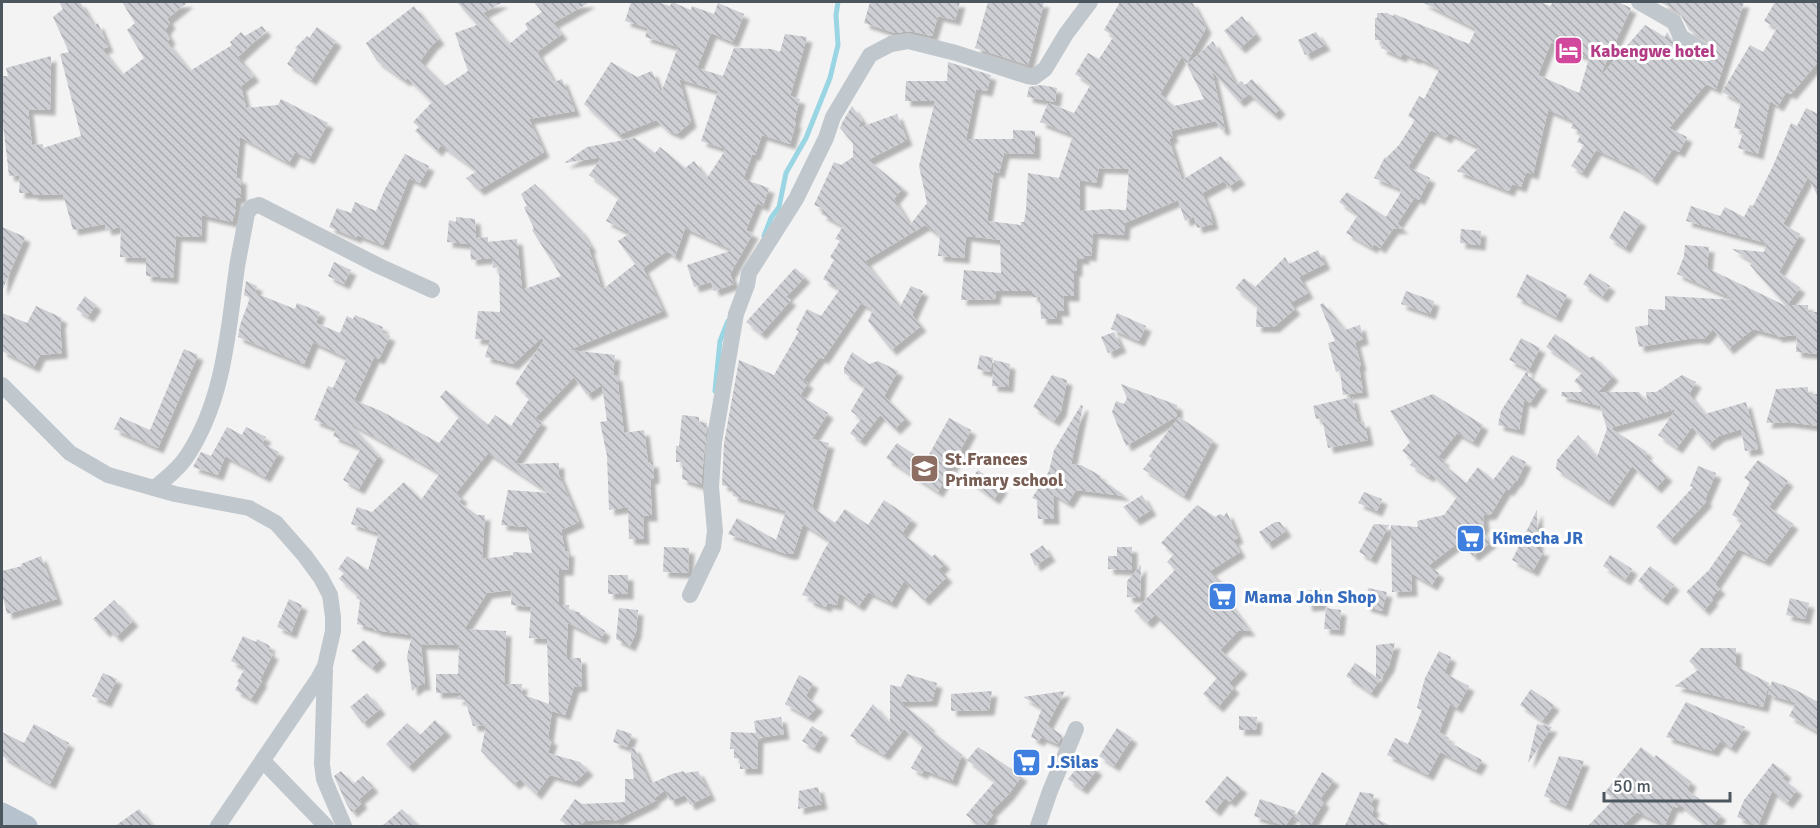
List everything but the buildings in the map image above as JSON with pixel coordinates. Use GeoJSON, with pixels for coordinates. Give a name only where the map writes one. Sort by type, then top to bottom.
{"type":"FeatureCollection","features":[{"type":"Feature","properties":{"kind":"main road"},"geometry":{"type":"LineString","coordinates":[[3,817],[27,826]]}},
{"type":"Feature","properties":{"kind":"street"},"geometry":{"type":"LineString","coordinates":[[690,595],[713,547],[715,531],[711,487],[714,442],[736,314],[749,273],[796,199],[826,138],[832,117],[870,55],[891,44],[908,41],[956,52],[1034,77],[1045,69],[1065,34],[1090,2]]}},
{"type":"Feature","properties":{"kind":"street"},"geometry":{"type":"LineString","coordinates":[[1639,2],[1674,22],[1681,37],[1705,52]]}},
{"type":"Feature","properties":{"kind":"street"},"geometry":{"type":"LineString","coordinates":[[155,488],[188,456],[205,422],[221,377],[237,266],[247,213],[252,207],[259,205],[379,266],[432,290]]}},
{"type":"Feature","properties":{"kind":"street"},"geometry":{"type":"LineString","coordinates":[[2,385],[70,453],[108,475],[155,488],[249,507],[276,523],[286,532],[321,578],[330,595],[333,631],[325,666],[322,764],[324,778],[344,826]]}},
{"type":"Feature","properties":{"kind":"street"},"geometry":{"type":"LineString","coordinates":[[218,826],[325,666]]}},
{"type":"Feature","properties":{"kind":"street"},"geometry":{"type":"LineString","coordinates":[[1038,826],[1076,729]]}},
{"type":"Feature","properties":{"kind":"street"},"geometry":{"type":"LineString","coordinates":[[262,760],[326,826]]}},
{"type":"Feature","properties":{"kind":"waterway"},"geometry":{"type":"LineString","coordinates":[[764,236],[771,218],[779,207],[786,173],[806,138],[830,78],[838,45],[836,15],[838,2]]}},
{"type":"Feature","properties":{"kind":"waterway"},"geometry":{"type":"LineString","coordinates":[[715,391],[720,341],[728,321]]}},
{"type":"Feature","properties":{"kind":"place","name":"Kabengwe hotel"},"geometry":{"type":"Point","coordinates":[1569,51]}},
{"type":"Feature","properties":{"kind":"place","name":"St.Frances Primary school"},"geometry":{"type":"Point","coordinates":[924,469]}},
{"type":"Feature","properties":{"kind":"place","name":"Kimecha JR"},"geometry":{"type":"Point","coordinates":[1471,538]}},
{"type":"Feature","properties":{"kind":"place","name":"Mama John Shop"},"geometry":{"type":"Point","coordinates":[1223,597]}},
{"type":"Feature","properties":{"kind":"place","name":"J.Silas"},"geometry":{"type":"Point","coordinates":[1026,762]}}]}
